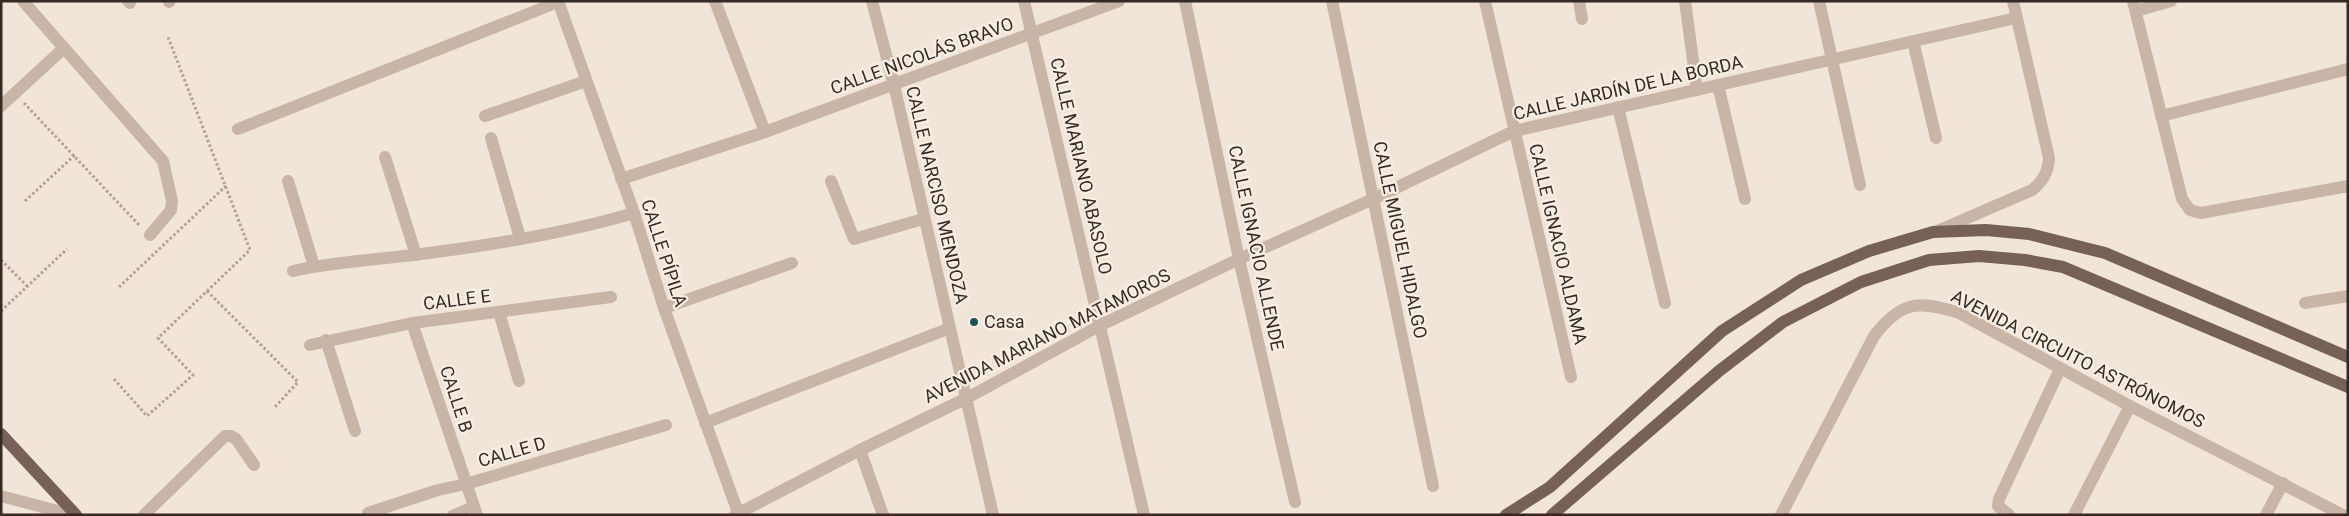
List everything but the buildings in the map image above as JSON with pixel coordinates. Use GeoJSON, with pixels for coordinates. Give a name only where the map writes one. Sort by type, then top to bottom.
{"type":"FeatureCollection","features":[{"type":"Feature","properties":{"kind":"main road"},"geometry":{"type":"LineString","coordinates":[[1506,515],[1550,487],[1722,331],[1801,280],[1870,251],[1933,232],[1986,230],[2029,234],[2104,253],[2348,357]]}},
{"type":"Feature","properties":{"kind":"main road"},"geometry":{"type":"LineString","coordinates":[[1552,515],[1567,504],[1718,371],[1783,322],[1861,282],[1929,260],[1979,256],[2025,260],[2063,267],[2348,386]]}},
{"type":"Feature","properties":{"kind":"main road"},"geometry":{"type":"LineString","coordinates":[[1,434],[74,515]]}},
{"type":"Feature","properties":{"kind":"street"},"geometry":{"type":"LineString","coordinates":[[23,1],[163,161],[172,201],[171,210],[150,234]]}},
{"type":"Feature","properties":{"kind":"street"},"geometry":{"type":"LineString","coordinates":[[715,1],[765,132]]}},
{"type":"Feature","properties":{"kind":"street","name":"CALLE NARCISO MENDOZA"},"geometry":{"type":"LineString","coordinates":[[872,1],[894,85],[923,219],[967,398],[993,515]]}},
{"type":"Feature","properties":{"kind":"street","name":"CALLE MARIANO ABASOLO"},"geometry":{"type":"LineString","coordinates":[[1024,1],[1144,515]]}},
{"type":"Feature","properties":{"kind":"street","name":"CALLE NICOLÁS BRAVO"},"geometry":{"type":"LineString","coordinates":[[620,179],[765,132],[1119,1]]}},
{"type":"Feature","properties":{"kind":"street","name":"CALLE IGNACIO ALLENDE"},"geometry":{"type":"LineString","coordinates":[[1185,1],[1239,259],[1295,502]]}},
{"type":"Feature","properties":{"kind":"street","name":"CALLE MIGUEL HIDALGO"},"geometry":{"type":"LineString","coordinates":[[1332,1],[1433,486]]}},
{"type":"Feature","properties":{"kind":"street","name":"CALLE IGNACIO ALDAMA"},"geometry":{"type":"LineString","coordinates":[[1485,1],[1571,377]]}},
{"type":"Feature","properties":{"kind":"street"},"geometry":{"type":"LineString","coordinates":[[1579,1],[1582,19]]}},
{"type":"Feature","properties":{"kind":"street"},"geometry":{"type":"LineString","coordinates":[[1685,1],[1697,90]]}},
{"type":"Feature","properties":{"kind":"street"},"geometry":{"type":"LineString","coordinates":[[1819,1],[1860,185]]}},
{"type":"Feature","properties":{"kind":"street"},"geometry":{"type":"LineString","coordinates":[[1933,232],[2032,190],[2040,183],[2049,168],[2049,158],[2013,1]]}},
{"type":"Feature","properties":{"kind":"street"},"geometry":{"type":"LineString","coordinates":[[2171,1],[2134,6],[2182,199],[2190,210],[2202,213],[2348,186]]}},
{"type":"Feature","properties":{"kind":"street"},"geometry":{"type":"LineString","coordinates":[[238,129],[558,2]]}},
{"type":"Feature","properties":{"kind":"street","name":"CALLE PÍPILA"},"geometry":{"type":"LineString","coordinates":[[558,2],[620,179],[634,213],[664,308],[738,514]]}},
{"type":"Feature","properties":{"kind":"street","name":"CALLE JARDÍN DE LA BORDA"},"geometry":{"type":"LineString","coordinates":[[1239,259],[1373,199],[1514,131],[2016,18]]}},
{"type":"Feature","properties":{"kind":"street"},"geometry":{"type":"LineString","coordinates":[[1913,41],[1936,138]]}},
{"type":"Feature","properties":{"kind":"street"},"geometry":{"type":"LineString","coordinates":[[1,106],[64,48]]}},
{"type":"Feature","properties":{"kind":"street"},"geometry":{"type":"LineString","coordinates":[[2161,116],[2348,69]]}},
{"type":"Feature","properties":{"kind":"street"},"geometry":{"type":"LineString","coordinates":[[485,116],[586,81]]}},
{"type":"Feature","properties":{"kind":"street"},"geometry":{"type":"LineString","coordinates":[[1718,85],[1745,199]]}},
{"type":"Feature","properties":{"kind":"street"},"geometry":{"type":"LineString","coordinates":[[1618,107],[1665,303]]}},
{"type":"Feature","properties":{"kind":"street"},"geometry":{"type":"LineString","coordinates":[[491,138],[520,238]]}},
{"type":"Feature","properties":{"kind":"street"},"geometry":{"type":"LineString","coordinates":[[385,157],[416,255]]}},
{"type":"Feature","properties":{"kind":"street"},"geometry":{"type":"LineString","coordinates":[[288,181],[314,266]]}},
{"type":"Feature","properties":{"kind":"street"},"geometry":{"type":"LineString","coordinates":[[831,181],[854,239],[923,219]]}},
{"type":"Feature","properties":{"kind":"street"},"geometry":{"type":"LineString","coordinates":[[293,271],[314,266],[416,255],[520,238],[634,213]]}},
{"type":"Feature","properties":{"kind":"street","name":"AVENIDA MARIANO MATAMOROS"},"geometry":{"type":"LineString","coordinates":[[738,514],[860,450],[967,398],[1101,325],[1239,259]]}},
{"type":"Feature","properties":{"kind":"street"},"geometry":{"type":"LineString","coordinates":[[664,308],[792,263]]}},
{"type":"Feature","properties":{"kind":"street"},"geometry":{"type":"LineString","coordinates":[[2305,303],[2348,296]]}},
{"type":"Feature","properties":{"kind":"street","name":"CALLE E"},"geometry":{"type":"LineString","coordinates":[[310,345],[326,340],[412,323],[611,297]]}},
{"type":"Feature","properties":{"kind":"street","name":"AVENIDA CIRCUITO ASTRÓNOMOS"},"geometry":{"type":"LineString","coordinates":[[1781,515],[1874,336],[1886,320],[1900,310],[1914,304],[1933,305],[1958,313],[2130,406],[2343,515]]}},
{"type":"Feature","properties":{"kind":"street"},"geometry":{"type":"LineString","coordinates":[[499,312],[519,381]]}},
{"type":"Feature","properties":{"kind":"street","name":"CALLE B"},"geometry":{"type":"LineString","coordinates":[[412,323],[475,510]]}},
{"type":"Feature","properties":{"kind":"street"},"geometry":{"type":"LineString","coordinates":[[705,423],[950,328]]}},
{"type":"Feature","properties":{"kind":"street"},"geometry":{"type":"LineString","coordinates":[[326,340],[355,431]]}},
{"type":"Feature","properties":{"kind":"street"},"geometry":{"type":"LineString","coordinates":[[2009,515],[1998,506],[1999,499],[2060,369]]}},
{"type":"Feature","properties":{"kind":"street"},"geometry":{"type":"LineString","coordinates":[[2074,515],[2130,406]]}},
{"type":"Feature","properties":{"kind":"street","name":"CALLE D"},"geometry":{"type":"LineString","coordinates":[[368,513],[438,490],[466,484],[666,425]]}},
{"type":"Feature","properties":{"kind":"street"},"geometry":{"type":"LineString","coordinates":[[144,515],[225,436],[231,436],[236,439],[254,465]]}},
{"type":"Feature","properties":{"kind":"street"},"geometry":{"type":"LineString","coordinates":[[860,450],[884,515]]}},
{"type":"Feature","properties":{"kind":"street"},"geometry":{"type":"LineString","coordinates":[[2266,515],[2283,483]]}},
{"type":"Feature","properties":{"kind":"street"},"geometry":{"type":"LineString","coordinates":[[1,496],[74,515]]}},
{"type":"Feature","properties":{"kind":"lane"},"geometry":{"type":"LineString","coordinates":[[452,515],[475,510]]}},
{"type":"Feature","properties":{"kind":"path"},"geometry":{"type":"LineString","coordinates":[[114,379],[147,416],[193,375],[158,338],[250,250],[168,37]]}},
{"type":"Feature","properties":{"kind":"path"},"geometry":{"type":"LineString","coordinates":[[15,93],[150,234]]}},
{"type":"Feature","properties":{"kind":"path"},"geometry":{"type":"LineString","coordinates":[[25,201],[75,155]]}},
{"type":"Feature","properties":{"kind":"path"},"geometry":{"type":"LineString","coordinates":[[120,287],[226,186]]}},
{"type":"Feature","properties":{"kind":"path"},"geometry":{"type":"LineString","coordinates":[[1,311],[67,249]]}},
{"type":"Feature","properties":{"kind":"path"},"geometry":{"type":"LineString","coordinates":[[1,260],[27,286]]}},
{"type":"Feature","properties":{"kind":"path"},"geometry":{"type":"LineString","coordinates":[[206,291],[298,382],[274,408]]}},
{"type":"Feature","properties":{"kind":"place","name":"Casa"},"geometry":{"type":"Point","coordinates":[974,322]}}]}
